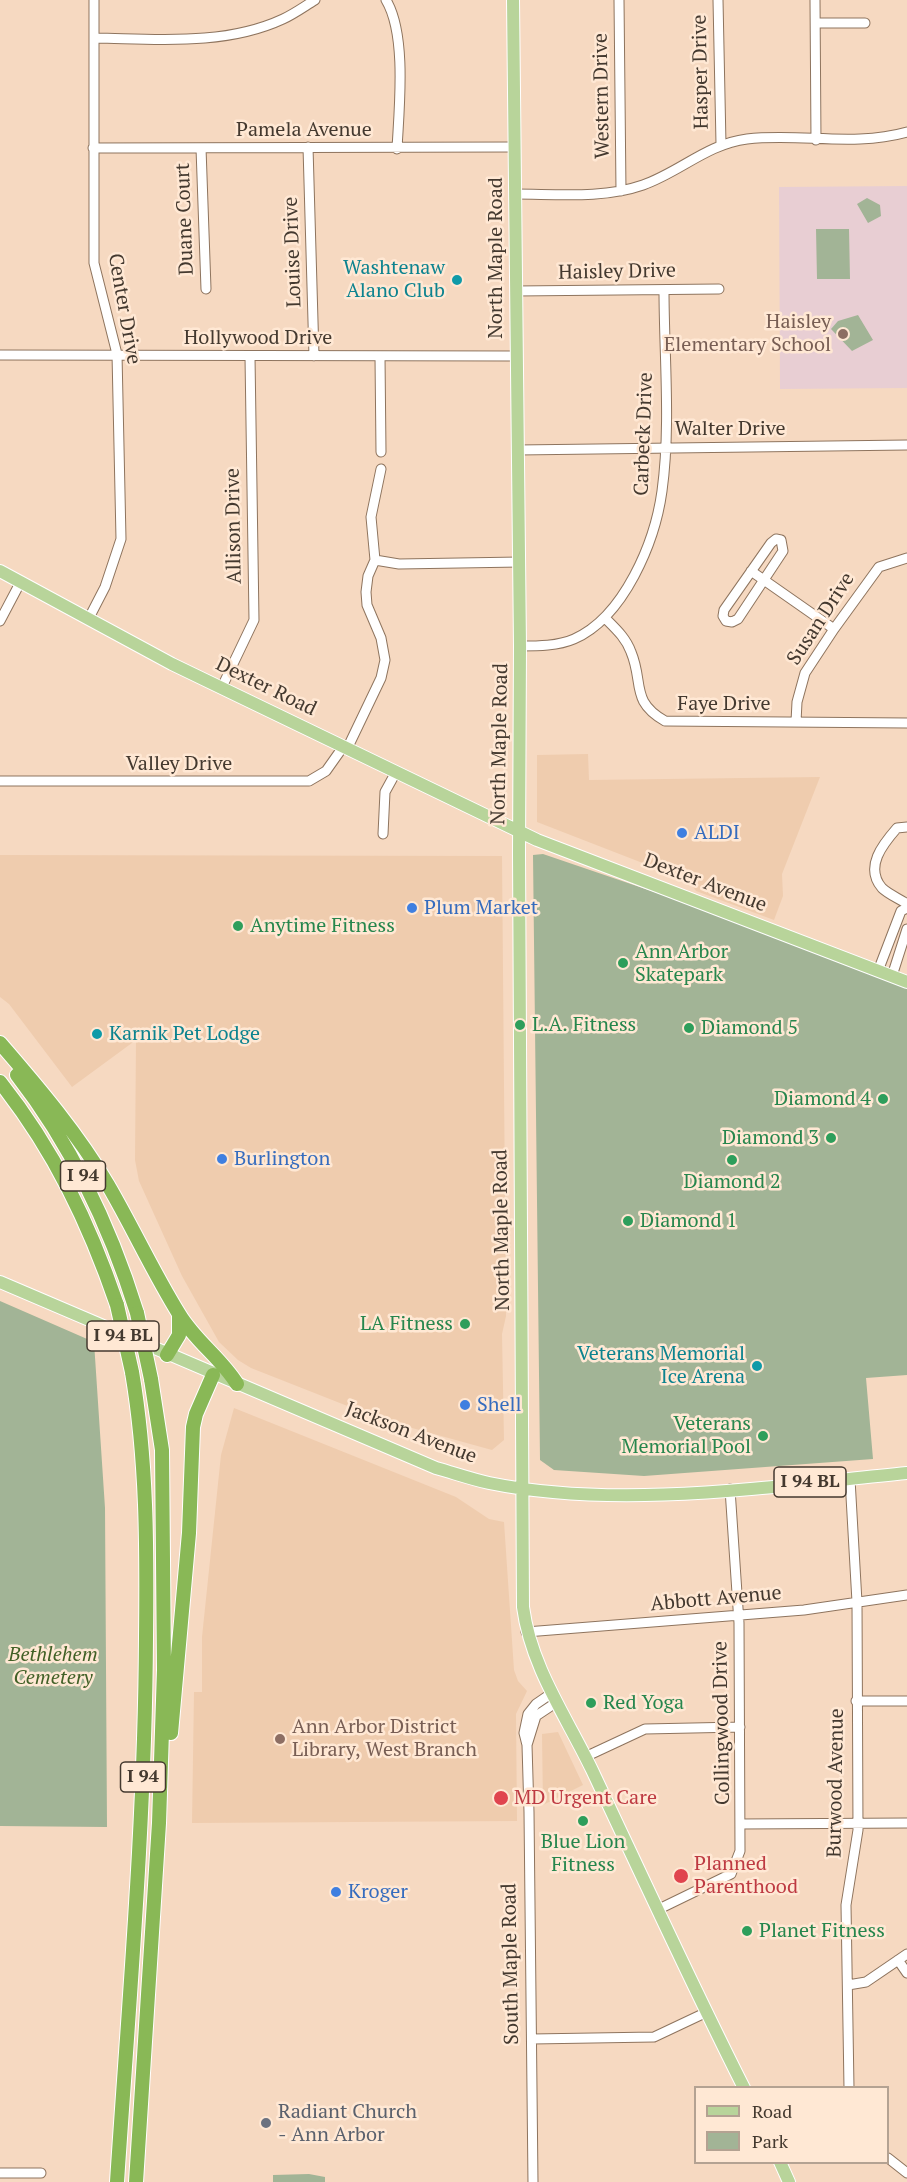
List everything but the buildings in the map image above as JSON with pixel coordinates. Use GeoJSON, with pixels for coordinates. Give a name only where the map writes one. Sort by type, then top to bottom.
{"type":"FeatureCollection","features":[{"type":"Feature","properties":{"kind":"highway"},"geometry":{"type":"LineString","coordinates":[[0,1043],[79,1140],[108,1185],[179,1316],[200,1343],[226,1366],[237,1384]]}},
{"type":"Feature","properties":{"kind":"highway","name":"I 94"},"geometry":{"type":"LineString","coordinates":[[0,1054],[43,1108],[84,1178],[114,1246],[136,1313],[151,1380],[162,1461],[164,1670],[160,1794],[136,2182]]}},
{"type":"Feature","properties":{"kind":"highway","name":"I 94"},"geometry":{"type":"LineString","coordinates":[[0,1082],[32,1125],[63,1173],[100,1255],[117,1305],[132,1371],[142,1433],[145,1485],[146,1689],[135,1925],[117,2182]]}},
{"type":"Feature","properties":{"kind":"highway"},"geometry":{"type":"LineString","coordinates":[[167,1355],[179,1335],[179,1316]]}},
{"type":"Feature","properties":{"kind":"highway"},"geometry":{"type":"LineString","coordinates":[[160,1794],[170,1747],[174,1704],[189,1533],[193,1427],[196,1414],[213,1375]]}},
{"type":"Feature","properties":{"kind":"main road","name":"North Maple Road"},"geometry":{"type":"LineString","coordinates":[[513,0],[520,562],[522,1488]]}},
{"type":"Feature","properties":{"kind":"main road","name":"Dexter Road"},"geometry":{"type":"LineString","coordinates":[[0,571],[222,687],[519,831]]}},
{"type":"Feature","properties":{"kind":"main road","name":"Dexter Avenue"},"geometry":{"type":"LineString","coordinates":[[519,831],[907,982]]}},
{"type":"Feature","properties":{"kind":"main road","name":"Jackson Avenue"},"geometry":{"type":"LineString","coordinates":[[0,1282],[213,1375],[436,1468],[487,1483],[522,1488],[629,1495],[730,1489],[907,1473]]}},
{"type":"Feature","properties":{"kind":"main road"},"geometry":{"type":"LineString","coordinates":[[522,1488],[523,1607],[526,1632],[554,1698],[585,1756],[743,2086]]}},
{"type":"Feature","properties":{"kind":"main road"},"geometry":{"type":"LineString","coordinates":[[780,2164],[789,2182]]}},
{"type":"Feature","properties":{"kind":"street","name":"Center Drive"},"geometry":{"type":"LineString","coordinates":[[89,618],[105,587],[121,539],[117,354],[94,263],[93,148],[96,38],[94,0]]}},
{"type":"Feature","properties":{"kind":"street"},"geometry":{"type":"LineString","coordinates":[[96,38],[192,39],[222,36],[285,19],[315,0]]}},
{"type":"Feature","properties":{"kind":"street"},"geometry":{"type":"LineString","coordinates":[[386,0],[391,9],[397,46],[397,149]]}},
{"type":"Feature","properties":{"kind":"street","name":"Western Drive"},"geometry":{"type":"LineString","coordinates":[[619,0],[621,191]]}},
{"type":"Feature","properties":{"kind":"street","name":"Hasper Drive"},"geometry":{"type":"LineString","coordinates":[[718,0],[721,144]]}},
{"type":"Feature","properties":{"kind":"street"},"geometry":{"type":"LineString","coordinates":[[815,0],[816,140]]}},
{"type":"Feature","properties":{"kind":"street"},"geometry":{"type":"LineString","coordinates":[[816,23],[865,22]]}},
{"type":"Feature","properties":{"kind":"street"},"geometry":{"type":"LineString","coordinates":[[515,194],[621,191],[644,185],[721,144],[748,139],[872,140],[907,132]]}},
{"type":"Feature","properties":{"kind":"street","name":"Louise Drive"},"geometry":{"type":"LineString","coordinates":[[308,147],[314,356]]}},
{"type":"Feature","properties":{"kind":"street","name":"Pamela Avenue"},"geometry":{"type":"LineString","coordinates":[[93,148],[515,147]]}},
{"type":"Feature","properties":{"kind":"street","name":"Duane Court"},"geometry":{"type":"LineString","coordinates":[[201,148],[206,290]]}},
{"type":"Feature","properties":{"kind":"street","name":"Haisley Drive"},"geometry":{"type":"LineString","coordinates":[[516,291],[719,289]]}},
{"type":"Feature","properties":{"kind":"street","name":"Carbeck Drive"},"geometry":{"type":"LineString","coordinates":[[520,646],[554,644],[573,639],[605,618],[628,586],[650,536],[662,490],[664,290]]}},
{"type":"Feature","properties":{"kind":"street","name":"Hollywood Drive"},"geometry":{"type":"LineString","coordinates":[[0,355],[516,356]]}},
{"type":"Feature","properties":{"kind":"street","name":"Allison Drive"},"geometry":{"type":"LineString","coordinates":[[222,687],[254,620],[250,357]]}},
{"type":"Feature","properties":{"kind":"street"},"geometry":{"type":"LineString","coordinates":[[380,357],[381,452]]}},
{"type":"Feature","properties":{"kind":"street","name":"Walter Drive"},"geometry":{"type":"LineString","coordinates":[[518,450],[907,446]]}},
{"type":"Feature","properties":{"kind":"street"},"geometry":{"type":"LineString","coordinates":[[345,748],[381,678],[384,660],[381,638],[367,605],[366,592],[368,576],[375,560],[371,510],[381,469]]}},
{"type":"Feature","properties":{"kind":"street"},"geometry":{"type":"LineString","coordinates":[[776,539],[782,540],[783,551],[763,581],[738,619],[732,622],[726,621],[723,616],[724,610],[771,543],[776,539]]}},
{"type":"Feature","properties":{"kind":"street","name":"Susan Drive"},"geometry":{"type":"LineString","coordinates":[[796,722],[796,702],[805,673],[834,629],[879,567],[907,558]]}},
{"type":"Feature","properties":{"kind":"street"},"geometry":{"type":"LineString","coordinates":[[375,560],[399,564],[520,562]]}},
{"type":"Feature","properties":{"kind":"street"},"geometry":{"type":"LineString","coordinates":[[751,572],[834,629]]}},
{"type":"Feature","properties":{"kind":"street"},"geometry":{"type":"LineString","coordinates":[[0,621],[20,583]]}},
{"type":"Feature","properties":{"kind":"street","name":"Faye Drive"},"geometry":{"type":"LineString","coordinates":[[605,618],[623,637],[632,654],[639,695],[645,706],[665,721],[907,723]]}},
{"type":"Feature","properties":{"kind":"street","name":"Valley Drive"},"geometry":{"type":"LineString","coordinates":[[0,782],[309,781],[326,771],[345,748]]}},
{"type":"Feature","properties":{"kind":"street"},"geometry":{"type":"LineString","coordinates":[[383,834],[385,792],[396,772]]}},
{"type":"Feature","properties":{"kind":"street"},"geometry":{"type":"LineString","coordinates":[[878,970],[901,911],[907,906],[882,888],[874,871],[879,849],[897,828],[907,827]]}},
{"type":"Feature","properties":{"kind":"street"},"geometry":{"type":"LineString","coordinates":[[892,976],[907,929]]}},
{"type":"Feature","properties":{"kind":"street","name":"Burwood Avenue"},"geometry":{"type":"LineString","coordinates":[[849,2086],[846,1905],[847,1887],[857,1850],[858,1823],[857,1602],[850,1479]]}},
{"type":"Feature","properties":{"kind":"street","name":"Collingwood Drive"},"geometry":{"type":"LineString","coordinates":[[659,1909],[731,1874],[740,1851],[738,1616],[730,1489]]}},
{"type":"Feature","properties":{"kind":"street","name":"Abbott Avenue"},"geometry":{"type":"LineString","coordinates":[[526,1632],[738,1616],[907,1595]]}},
{"type":"Feature","properties":{"kind":"street","name":"South Maple Road"},"geometry":{"type":"LineString","coordinates":[[533,2182],[527,1745],[536,1716],[554,1698]]}},
{"type":"Feature","properties":{"kind":"street"},"geometry":{"type":"LineString","coordinates":[[856,1701],[907,1701]]}},
{"type":"Feature","properties":{"kind":"street"},"geometry":{"type":"LineString","coordinates":[[585,1756],[645,1729],[740,1727]]}},
{"type":"Feature","properties":{"kind":"street"},"geometry":{"type":"LineString","coordinates":[[741,1824],[907,1823]]}},
{"type":"Feature","properties":{"kind":"street"},"geometry":{"type":"LineString","coordinates":[[848,1985],[866,1982],[907,1954]]}},
{"type":"Feature","properties":{"kind":"street"},"geometry":{"type":"LineString","coordinates":[[898,1960],[907,1973]]}},
{"type":"Feature","properties":{"kind":"street"},"geometry":{"type":"LineString","coordinates":[[532,2039],[654,2037],[707,2012]]}},
{"type":"Feature","properties":{"kind":"street"},"geometry":{"type":"LineString","coordinates":[[889,2159],[907,2173]]}},
{"type":"Feature","properties":{"kind":"street"},"geometry":{"type":"LineString","coordinates":[[0,2173],[41,2173]]}},
{"type":"Feature","properties":{"kind":"shaded area","name":"Haisley Elementary School"},"geometry":{"type":"Polygon","coordinates":[[[907,186],[907,388],[780,389],[779,187],[907,186]]]}},
{"type":"Feature","properties":{"kind":"shaded area"},"geometry":{"type":"Polygon","coordinates":[[[588,754],[589,780],[820,777],[782,874],[783,896],[774,920],[696,891],[689,881],[537,822],[537,755],[588,754]]]}},
{"type":"Feature","properties":{"kind":"shaded area"},"geometry":{"type":"Polygon","coordinates":[[[0,855],[502,856],[506,1316],[502,1334],[504,1440],[492,1450],[383,1420],[251,1368],[238,1360],[219,1342],[182,1276],[139,1181],[135,1160],[136,1040],[72,1087],[9,1004],[0,997],[0,855]]]}},
{"type":"Feature","properties":{"kind":"shaded area"},"geometry":{"type":"Polygon","coordinates":[[[234,1408],[456,1497],[489,1519],[504,1522],[514,1670],[518,1681],[527,1691],[516,1714],[517,1821],[192,1823],[194,1692],[202,1692],[202,1637],[221,1455],[234,1408]]]}},
{"type":"Feature","properties":{"kind":"shaded area"},"geometry":{"type":"Polygon","coordinates":[[[558,1732],[583,1785],[543,1805],[542,1734],[558,1732]]]}},
{"type":"Feature","properties":{"kind":"green space"},"geometry":{"type":"Polygon","coordinates":[[[867,198],[880,205],[881,216],[868,223],[857,204],[867,198]]]}},
{"type":"Feature","properties":{"kind":"green space"},"geometry":{"type":"Polygon","coordinates":[[[816,229],[849,229],[850,279],[817,279],[816,229]]]}},
{"type":"Feature","properties":{"kind":"green space"},"geometry":{"type":"Polygon","coordinates":[[[858,315],[873,340],[852,351],[831,329],[838,321],[858,315]]]}},
{"type":"Feature","properties":{"kind":"green space"},"geometry":{"type":"Polygon","coordinates":[[[543,854],[669,897],[907,988],[907,1375],[866,1378],[873,1459],[644,1476],[554,1470],[540,1460],[533,855],[543,854]]]}},
{"type":"Feature","properties":{"kind":"green space","name":"Bethlehem Cemetery"},"geometry":{"type":"Polygon","coordinates":[[[0,1301],[94,1342],[105,1508],[107,1827],[0,1826],[0,1301]]]}},
{"type":"Feature","properties":{"kind":"green space"},"geometry":{"type":"Polygon","coordinates":[[[309,2174],[325,2177],[325,2182],[273,2182],[273,2175],[309,2174]]]}},
{"type":"Feature","properties":{"kind":"place","name":"Washtenaw Alano Club"},"geometry":{"type":"Point","coordinates":[457,280]}},
{"type":"Feature","properties":{"kind":"place","name":"Haisley Elementary School"},"geometry":{"type":"Point","coordinates":[843,334]}},
{"type":"Feature","properties":{"kind":"place","name":"ALDI"},"geometry":{"type":"Point","coordinates":[682,833]}},
{"type":"Feature","properties":{"kind":"place","name":"Plum Market"},"geometry":{"type":"Point","coordinates":[412,908]}},
{"type":"Feature","properties":{"kind":"place","name":"Anytime Fitness"},"geometry":{"type":"Point","coordinates":[238,926]}},
{"type":"Feature","properties":{"kind":"place","name":"Ann Arbor Skatepark"},"geometry":{"type":"Point","coordinates":[623,963]}},
{"type":"Feature","properties":{"kind":"place","name":"L.A. Fitness"},"geometry":{"type":"Point","coordinates":[520,1025]}},
{"type":"Feature","properties":{"kind":"place","name":"Diamond 5"},"geometry":{"type":"Point","coordinates":[689,1028]}},
{"type":"Feature","properties":{"kind":"place","name":"Karnik Pet Lodge"},"geometry":{"type":"Point","coordinates":[97,1034]}},
{"type":"Feature","properties":{"kind":"place","name":"Diamond 4"},"geometry":{"type":"Point","coordinates":[883,1099]}},
{"type":"Feature","properties":{"kind":"place","name":"Diamond 3"},"geometry":{"type":"Point","coordinates":[831,1138]}},
{"type":"Feature","properties":{"kind":"place","name":"Burlington"},"geometry":{"type":"Point","coordinates":[222,1159]}},
{"type":"Feature","properties":{"kind":"place","name":"Diamond 2"},"geometry":{"type":"Point","coordinates":[732,1160]}},
{"type":"Feature","properties":{"kind":"place","name":"Diamond 1"},"geometry":{"type":"Point","coordinates":[628,1221]}},
{"type":"Feature","properties":{"kind":"place","name":"LA Fitness"},"geometry":{"type":"Point","coordinates":[465,1324]}},
{"type":"Feature","properties":{"kind":"place","name":"Veterans Memorial Ice Arena"},"geometry":{"type":"Point","coordinates":[757,1366]}},
{"type":"Feature","properties":{"kind":"place","name":"Shell"},"geometry":{"type":"Point","coordinates":[465,1405]}},
{"type":"Feature","properties":{"kind":"place","name":"Veterans Memorial Pool"},"geometry":{"type":"Point","coordinates":[763,1436]}},
{"type":"Feature","properties":{"kind":"place","name":"Red Yoga"},"geometry":{"type":"Point","coordinates":[591,1703]}},
{"type":"Feature","properties":{"kind":"place","name":"Ann Arbor District Library, West Branch"},"geometry":{"type":"Point","coordinates":[280,1739]}},
{"type":"Feature","properties":{"kind":"place","name":"MD Urgent Care"},"geometry":{"type":"Point","coordinates":[501,1798]}},
{"type":"Feature","properties":{"kind":"place","name":"Blue Lion Fitness"},"geometry":{"type":"Point","coordinates":[583,1821]}},
{"type":"Feature","properties":{"kind":"place","name":"Planned Parenthood"},"geometry":{"type":"Point","coordinates":[681,1876]}},
{"type":"Feature","properties":{"kind":"place","name":"Kroger"},"geometry":{"type":"Point","coordinates":[336,1892]}},
{"type":"Feature","properties":{"kind":"place","name":"Planet Fitness"},"geometry":{"type":"Point","coordinates":[747,1931]}},
{"type":"Feature","properties":{"kind":"place","name":"Radiant Church - Ann Arbor"},"geometry":{"type":"Point","coordinates":[266,2123]}}]}
